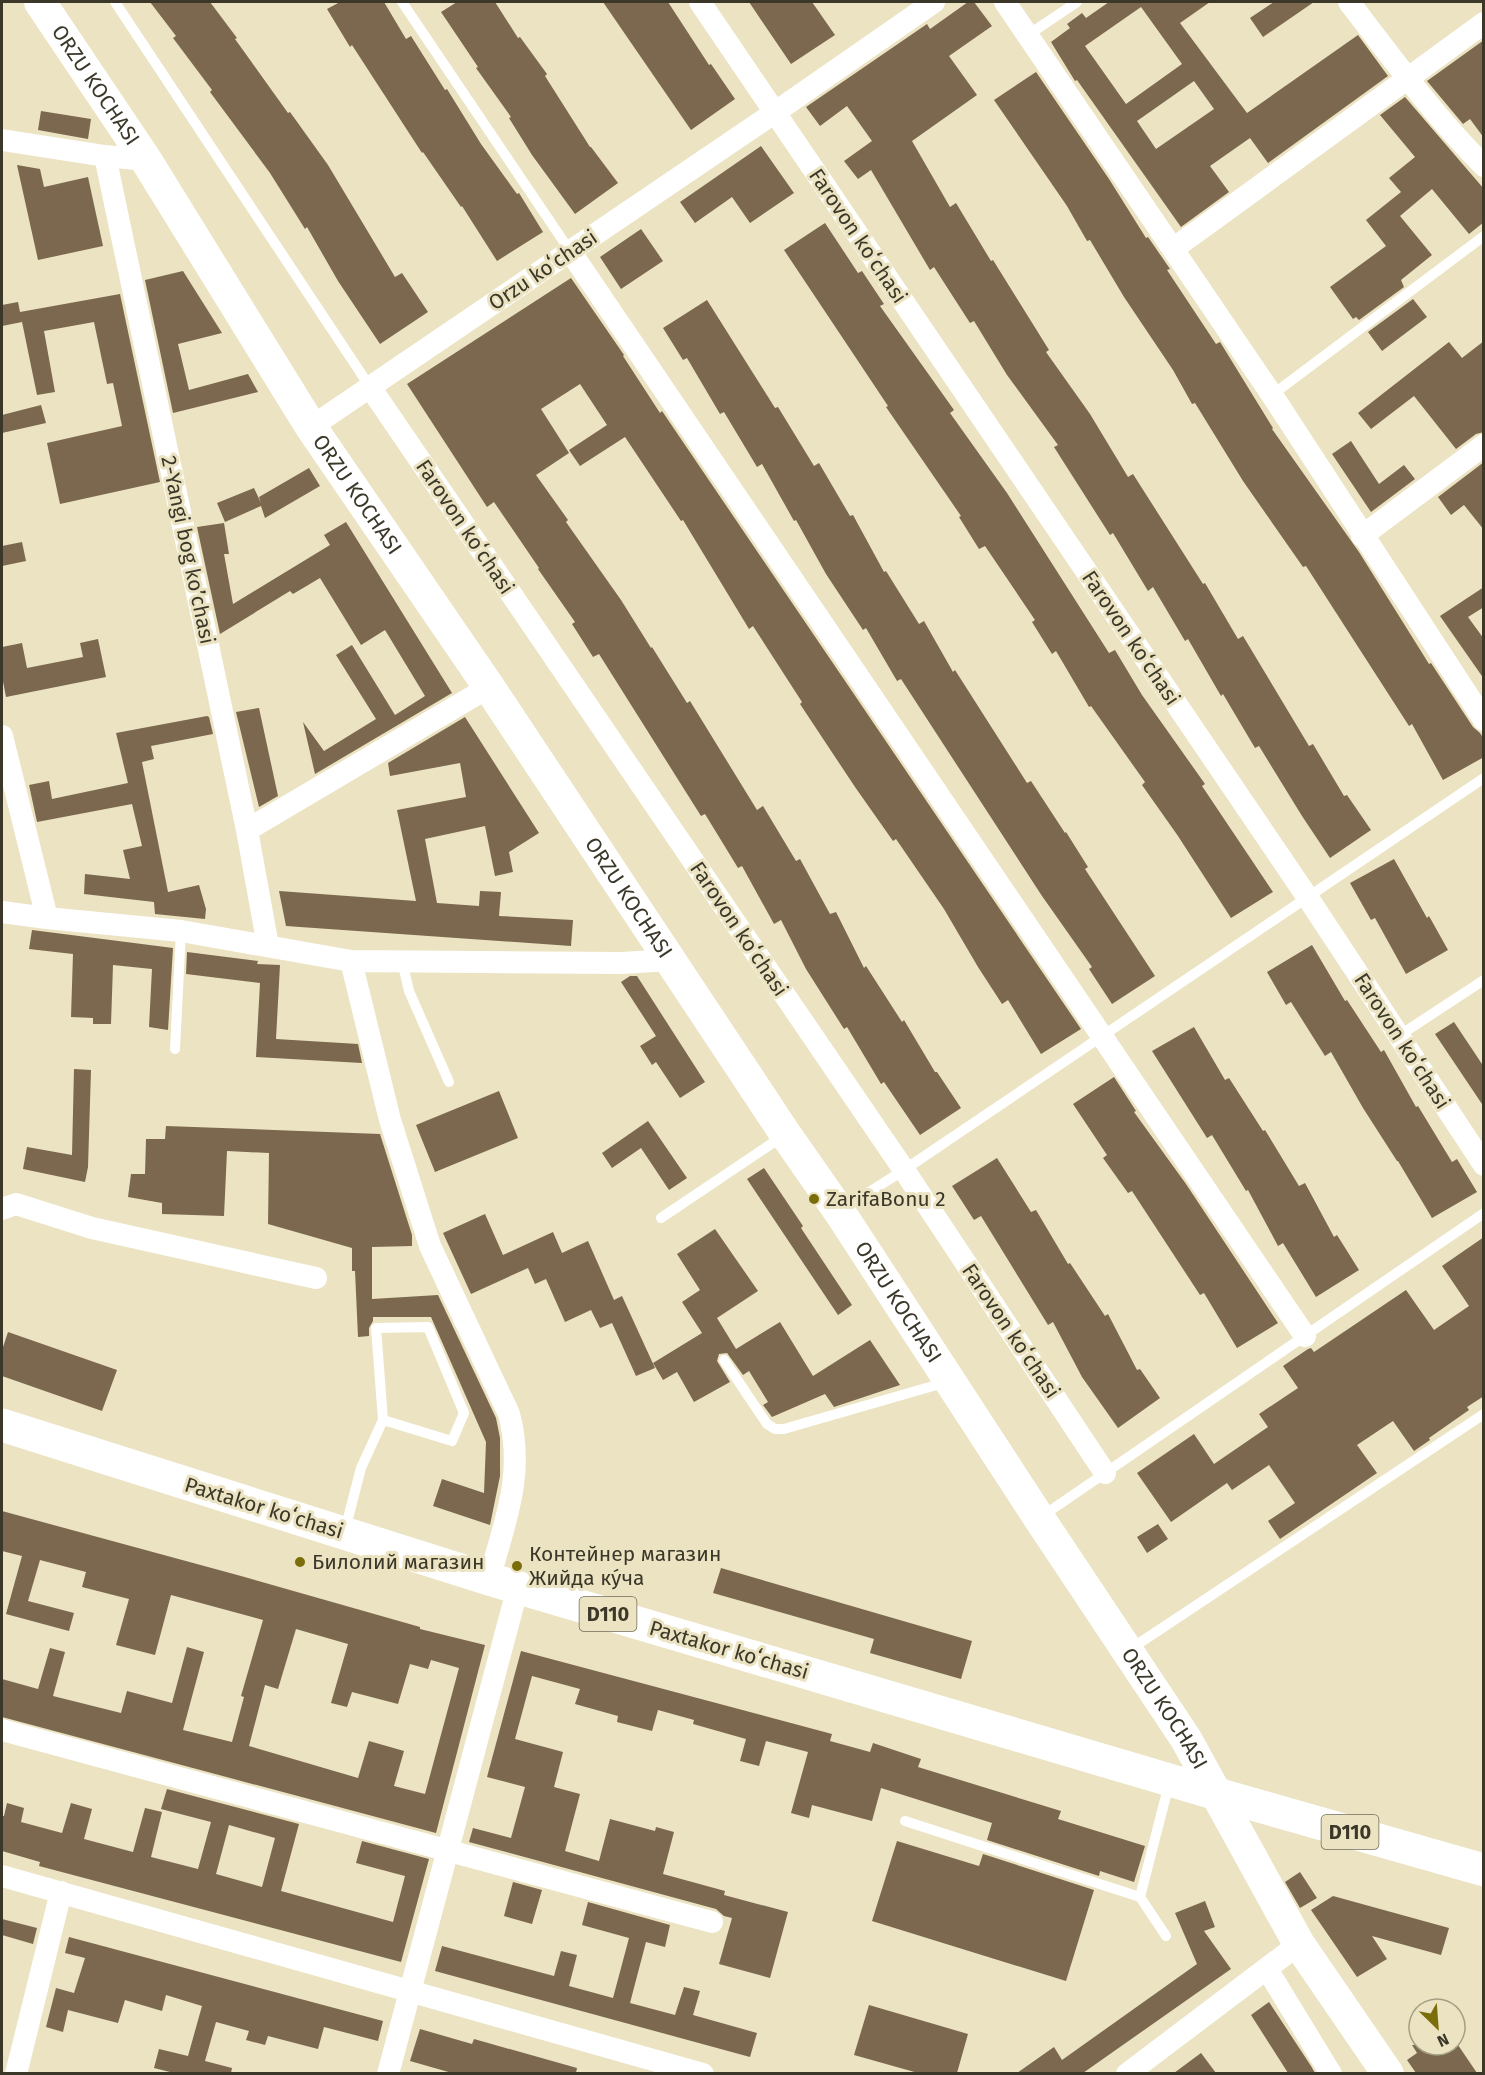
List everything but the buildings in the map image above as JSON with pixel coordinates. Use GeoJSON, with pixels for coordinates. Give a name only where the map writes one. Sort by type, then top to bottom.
{"type":"FeatureCollection","features":[{"type":"Feature","properties":{"kind":"main road","name":"ORZU KOCHASI"},"geometry":{"type":"LineString","coordinates":[[40,2],[146,160],[311,427],[489,687],[786,1135],[839,1211],[1186,1739],[1299,1944],[1388,2073]]}},
{"type":"Feature","properties":{"kind":"main road","name":"Paxtakor koʻchasi"},"geometry":{"type":"LineString","coordinates":[[2,1425],[503,1583],[1217,1794]]}},
{"type":"Feature","properties":{"kind":"main road","name":"D110"},"geometry":{"type":"LineString","coordinates":[[1217,1794],[1484,1870]]}},
{"type":"Feature","properties":{"kind":"street"},"geometry":{"type":"LineString","coordinates":[[700,2],[774,113]]}},
{"type":"Feature","properties":{"kind":"street","name":"Orzu koʻchasi"},"geometry":{"type":"LineString","coordinates":[[311,427],[934,2]]}},
{"type":"Feature","properties":{"kind":"street"},"geometry":{"type":"LineString","coordinates":[[1005,2],[1272,395],[1484,720]]}},
{"type":"Feature","properties":{"kind":"street"},"geometry":{"type":"LineString","coordinates":[[1349,2],[1407,79],[1456,138],[1484,166]]}},
{"type":"Feature","properties":{"kind":"street"},"geometry":{"type":"LineString","coordinates":[[1173,249],[1484,23]]}},
{"type":"Feature","properties":{"kind":"street","name":"Farovon koʻchasi"},"geometry":{"type":"LineString","coordinates":[[774,113],[1308,898],[1484,1165]]}},
{"type":"Feature","properties":{"kind":"street"},"geometry":{"type":"LineString","coordinates":[[2,140],[146,160]]}},
{"type":"Feature","properties":{"kind":"street","name":"2-Yangi bog koʼchasi"},"geometry":{"type":"LineString","coordinates":[[105,156],[247,830],[268,946]]}},
{"type":"Feature","properties":{"kind":"street"},"geometry":{"type":"LineString","coordinates":[[570,251],[1305,1336]]}},
{"type":"Feature","properties":{"kind":"street","name":"Farovon koʻchasi"},"geometry":{"type":"LineString","coordinates":[[370,387],[904,1170],[1105,1473]]}},
{"type":"Feature","properties":{"kind":"street"},"geometry":{"type":"LineString","coordinates":[[1362,536],[1484,445]]}},
{"type":"Feature","properties":{"kind":"street"},"geometry":{"type":"LineString","coordinates":[[247,830],[489,687]]}},
{"type":"Feature","properties":{"kind":"street"},"geometry":{"type":"LineString","coordinates":[[2,735],[47,918]]}},
{"type":"Feature","properties":{"kind":"street"},"geometry":{"type":"LineString","coordinates":[[2,912],[181,931],[351,961],[622,963],[670,960]]}},
{"type":"Feature","properties":{"kind":"street"},"geometry":{"type":"LineString","coordinates":[[351,961],[390,1120],[430,1246],[509,1414],[513,1429],[516,1474],[506,1519],[503,1583],[449,1851],[388,2073]]}},
{"type":"Feature","properties":{"kind":"street"},"geometry":{"type":"LineString","coordinates":[[4,1203],[27,1207],[92,1228],[316,1278]]}},
{"type":"Feature","properties":{"kind":"street"},"geometry":{"type":"LineString","coordinates":[[2,1730],[712,1922]]}},
{"type":"Feature","properties":{"kind":"street"},"geometry":{"type":"LineString","coordinates":[[2,1876],[703,2073]]}},
{"type":"Feature","properties":{"kind":"street"},"geometry":{"type":"LineString","coordinates":[[16,2073],[61,1892]]}},
{"type":"Feature","properties":{"kind":"street"},"geometry":{"type":"LineString","coordinates":[[1127,2073],[1299,1944]]}},
{"type":"Feature","properties":{"kind":"street"},"geometry":{"type":"LineString","coordinates":[[1267,1968],[1331,2073]]}},
{"type":"Feature","properties":{"kind":"lane"},"geometry":{"type":"LineString","coordinates":[[115,2],[370,387]]}},
{"type":"Feature","properties":{"kind":"lane"},"geometry":{"type":"LineString","coordinates":[[402,2],[570,251]]}},
{"type":"Feature","properties":{"kind":"lane"},"geometry":{"type":"LineString","coordinates":[[1028,35],[1077,2]]}},
{"type":"Feature","properties":{"kind":"lane"},"geometry":{"type":"LineString","coordinates":[[1272,395],[1484,236]]}},
{"type":"Feature","properties":{"kind":"lane"},"geometry":{"type":"LineString","coordinates":[[839,1211],[904,1170],[1484,778]]}},
{"type":"Feature","properties":{"kind":"lane"},"geometry":{"type":"LineString","coordinates":[[175,1049],[181,931]]}},
{"type":"Feature","properties":{"kind":"lane"},"geometry":{"type":"LineString","coordinates":[[402,962],[409,991],[448,1082]]}},
{"type":"Feature","properties":{"kind":"lane"},"geometry":{"type":"LineString","coordinates":[[1400,1035],[1484,980]]}},
{"type":"Feature","properties":{"kind":"lane"},"geometry":{"type":"LineString","coordinates":[[661,1218],[786,1135]]}},
{"type":"Feature","properties":{"kind":"lane"},"geometry":{"type":"LineString","coordinates":[[1039,1518],[1484,1213]]}},
{"type":"Feature","properties":{"kind":"lane"},"geometry":{"type":"LineString","coordinates":[[344,1533],[361,1468],[383,1420],[375,1328],[428,1327],[464,1413],[452,1441],[383,1420]]}},
{"type":"Feature","properties":{"kind":"lane"},"geometry":{"type":"LineString","coordinates":[[724,1360],[767,1424],[775,1429],[784,1429],[950,1381]]}},
{"type":"Feature","properties":{"kind":"lane"},"geometry":{"type":"LineString","coordinates":[[1127,1651],[1484,1414]]}},
{"type":"Feature","properties":{"kind":"lane"},"geometry":{"type":"LineString","coordinates":[[1140,1897],[1170,1780]]}},
{"type":"Feature","properties":{"kind":"lane"},"geometry":{"type":"LineString","coordinates":[[905,1821],[1140,1897],[1166,1936]]}},
{"type":"Feature","properties":{"kind":"place","name":"ZarifaBonu 2"},"geometry":{"type":"Point","coordinates":[814,1199]}},
{"type":"Feature","properties":{"kind":"place","name":"Билолий магазин"},"geometry":{"type":"Point","coordinates":[300,1562]}},
{"type":"Feature","properties":{"kind":"place","name":"Контейнер магазин Жийда ку́ча"},"geometry":{"type":"Point","coordinates":[517,1566]}}]}
